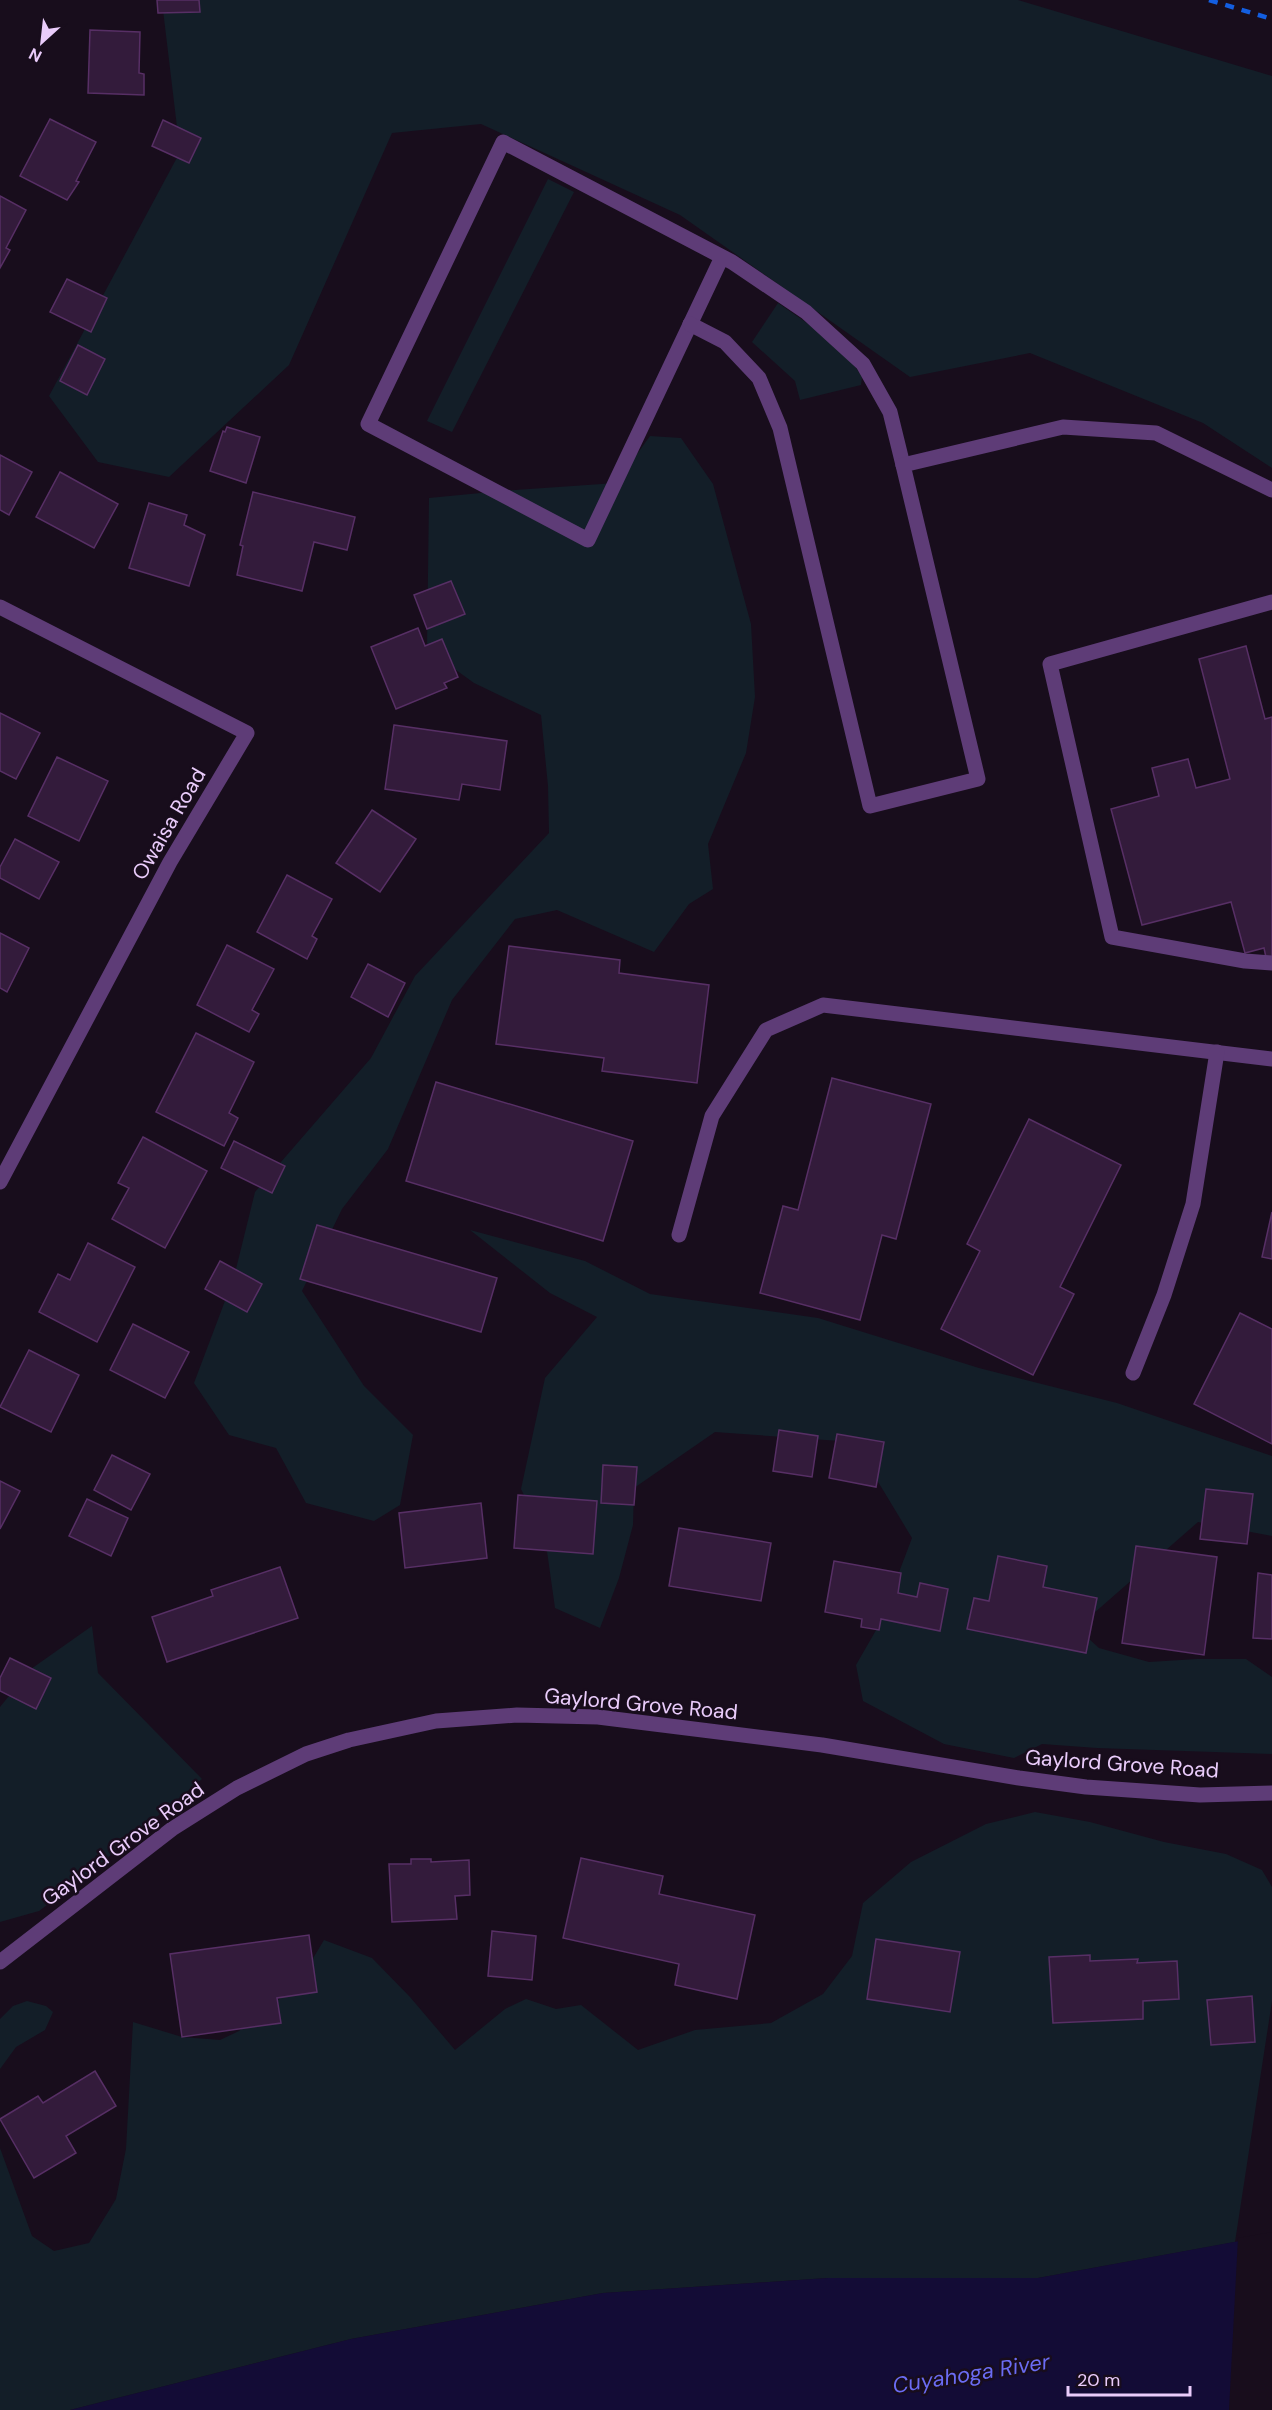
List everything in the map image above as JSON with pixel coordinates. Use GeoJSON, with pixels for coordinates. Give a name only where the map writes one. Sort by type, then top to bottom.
{"type":"FeatureCollection","features":[{"type":"Feature","properties":{"kind":"street"},"geometry":{"type":"LineString","coordinates":[[690,324],[725,342],[759,378],[780,428],[870,806],[978,779],[890,412],[862,364],[806,312],[722,257],[503,142],[368,424],[588,540],[690,324],[722,257]]}},
{"type":"Feature","properties":{"kind":"street"},"geometry":{"type":"LineString","coordinates":[[903,465],[1063,427],[1144,432],[1156,433],[1272,490]]}},
{"type":"Feature","properties":{"kind":"street"},"geometry":{"type":"LineString","coordinates":[[1272,602],[1050,664],[1112,937],[1245,961],[1272,963]]}},
{"type":"Feature","properties":{"kind":"street","name":"Owaisa Road"},"geometry":{"type":"LineString","coordinates":[[0,607],[247,733],[170,862],[0,1182]]}},
{"type":"Feature","properties":{"kind":"street"},"geometry":{"type":"LineString","coordinates":[[679,1235],[712,1116],[765,1030],[823,1005],[1272,1059]]}},
{"type":"Feature","properties":{"kind":"street"},"geometry":{"type":"LineString","coordinates":[[1133,1373],[1164,1295],[1193,1204],[1217,1052]]}},
{"type":"Feature","properties":{"kind":"street","name":"Gaylord Grove Road"},"geometry":{"type":"LineString","coordinates":[[0,1962],[172,1829],[237,1788],[306,1754],[348,1740],[436,1721],[517,1715],[598,1717],[822,1745],[1076,1786],[1200,1795],[1272,1793]]}},
{"type":"Feature","properties":{"kind":"shaded area"},"geometry":{"type":"Polygon","coordinates":[[[157,0],[1018,0],[1272,76],[1272,468],[1203,423],[1030,353],[910,377],[680,215],[481,124],[392,133],[289,365],[169,477],[98,462],[49,396],[180,152],[163,10],[157,0]]]}},
{"type":"Feature","properties":{"kind":"shaded area"},"geometry":{"type":"Polygon","coordinates":[[[548,179],[574,192],[452,432],[427,421],[548,179]]]}},
{"type":"Feature","properties":{"kind":"shaded area"},"geometry":{"type":"Polygon","coordinates":[[[778,303],[836,346],[855,366],[862,377],[861,385],[800,400],[795,381],[752,342],[778,303]]]}},
{"type":"Feature","properties":{"kind":"shaded area"},"geometry":{"type":"Polygon","coordinates":[[[650,436],[681,438],[713,484],[751,624],[755,697],[746,753],[708,844],[713,889],[689,904],[654,952],[557,910],[515,919],[452,1000],[388,1149],[342,1209],[302,1291],[364,1386],[413,1435],[400,1505],[374,1521],[306,1503],[276,1448],[229,1435],[194,1383],[234,1277],[255,1192],[371,1058],[415,976],[549,833],[548,786],[541,715],[474,683],[427,649],[429,498],[616,483],[650,436]]]}},
{"type":"Feature","properties":{"kind":"shaded area"},"geometry":{"type":"Polygon","coordinates":[[[470,1230],[585,1261],[650,1294],[818,1318],[979,1368],[1117,1403],[1272,1456],[1272,1536],[1198,1522],[1077,1628],[1099,1648],[1149,1662],[1246,1659],[1272,1677],[1272,1754],[1042,1744],[1014,1758],[944,1744],[863,1701],[856,1665],[879,1625],[912,1538],[854,1442],[715,1432],[634,1488],[633,1525],[619,1578],[600,1628],[555,1608],[545,1537],[521,1489],[545,1378],[597,1317],[550,1293],[470,1230]]]}},
{"type":"Feature","properties":{"kind":"shaded area"},"geometry":{"type":"Polygon","coordinates":[[[92,1626],[98,1673],[202,1779],[88,1874],[39,1911],[0,1922],[0,1707],[31,1669],[92,1626]]]}},
{"type":"Feature","properties":{"kind":"shaded area"},"geometry":{"type":"Polygon","coordinates":[[[1035,1812],[1090,1822],[1164,1842],[1226,1854],[1262,1870],[1272,1887],[1272,2001],[1235,2242],[1038,2278],[828,2278],[603,2293],[351,2339],[70,2410],[0,2410],[0,2148],[32,2236],[54,2251],[89,2243],[116,2199],[126,2149],[133,2022],[182,2037],[220,2040],[239,2031],[297,1985],[324,1940],[372,1958],[410,1997],[455,2050],[505,2009],[526,1999],[556,2009],[581,2005],[638,2050],[695,2030],[771,2023],[823,1994],[852,1956],[863,1903],[911,1862],[986,1824],[1035,1812]]]}},
{"type":"Feature","properties":{"kind":"shaded area"},"geometry":{"type":"Polygon","coordinates":[[[27,2001],[46,2006],[53,2012],[45,2030],[16,2047],[0,2069],[0,2019],[13,2006],[27,2001]]]}},
{"type":"Feature","properties":{"kind":"water","name":"Cuyahoga River"},"geometry":{"type":"Polygon","coordinates":[[[1272,2235],[1272,2410],[70,2410],[351,2339],[603,2293],[828,2278],[1038,2278],[1272,2235]]]}},
{"type":"Feature","properties":{"kind":"pier"},"geometry":{"type":"Polygon","coordinates":[[[1272,2232],[1272,2410],[1229,2410],[1238,2238],[1272,2232]]]}},
{"type":"Feature","properties":{"kind":"building"},"geometry":{"type":"Polygon","coordinates":[[[157,0],[199,0],[200,12],[158,13],[157,0]]]}},
{"type":"Feature","properties":{"kind":"building"},"geometry":{"type":"Polygon","coordinates":[[[90,30],[140,32],[139,73],[144,74],[144,95],[88,93],[90,30]]]}},
{"type":"Feature","properties":{"kind":"building"},"geometry":{"type":"Polygon","coordinates":[[[50,119],[96,142],[76,181],[79,182],[67,200],[20,176],[50,119]]]}},
{"type":"Feature","properties":{"kind":"building"},"geometry":{"type":"Polygon","coordinates":[[[163,120],[201,138],[189,163],[152,146],[163,120]]]}},
{"type":"Feature","properties":{"kind":"building"},"geometry":{"type":"Polygon","coordinates":[[[0,196],[26,210],[6,248],[10,250],[0,268],[0,196]]]}},
{"type":"Feature","properties":{"kind":"building"},"geometry":{"type":"Polygon","coordinates":[[[67,279],[107,298],[91,332],[50,312],[67,279]]]}},
{"type":"Feature","properties":{"kind":"building"},"geometry":{"type":"Polygon","coordinates":[[[78,345],[105,359],[87,395],[60,381],[78,345]]]}},
{"type":"Feature","properties":{"kind":"building"},"geometry":{"type":"Polygon","coordinates":[[[227,427],[260,437],[246,483],[210,471],[223,431],[225,432],[227,427]]]}},
{"type":"Feature","properties":{"kind":"building"},"geometry":{"type":"Polygon","coordinates":[[[0,455],[32,472],[9,515],[0,510],[0,455]]]}},
{"type":"Feature","properties":{"kind":"building"},"geometry":{"type":"Polygon","coordinates":[[[60,472],[118,504],[94,548],[36,517],[60,472]]]}},
{"type":"Feature","properties":{"kind":"building"},"geometry":{"type":"Polygon","coordinates":[[[253,492],[355,517],[347,550],[314,542],[302,591],[237,575],[243,546],[240,545],[253,492]]]}},
{"type":"Feature","properties":{"kind":"building"},"geometry":{"type":"Polygon","coordinates":[[[149,503],[187,515],[184,525],[205,535],[189,586],[129,568],[149,503]]]}},
{"type":"Feature","properties":{"kind":"building"},"geometry":{"type":"Polygon","coordinates":[[[451,581],[465,614],[427,629],[414,595],[451,581]]]}},
{"type":"Feature","properties":{"kind":"building"},"geometry":{"type":"Polygon","coordinates":[[[418,628],[425,646],[442,639],[458,677],[444,683],[447,688],[396,709],[371,647],[418,628]]]}},
{"type":"Feature","properties":{"kind":"building"},"geometry":{"type":"Polygon","coordinates":[[[1246,646],[1265,719],[1272,717],[1272,961],[1267,962],[1264,948],[1245,953],[1231,902],[1142,925],[1111,809],[1159,796],[1152,768],[1188,759],[1196,788],[1230,779],[1199,659],[1246,646]]]}},
{"type":"Feature","properties":{"kind":"building"},"geometry":{"type":"Polygon","coordinates":[[[0,713],[40,733],[16,779],[0,771],[0,713]]]}},
{"type":"Feature","properties":{"kind":"building"},"geometry":{"type":"Polygon","coordinates":[[[394,725],[507,741],[500,790],[462,784],[459,800],[385,789],[394,725]]]}},
{"type":"Feature","properties":{"kind":"building"},"geometry":{"type":"Polygon","coordinates":[[[57,757],[108,781],[79,841],[28,816],[57,757]]]}},
{"type":"Feature","properties":{"kind":"building"},"geometry":{"type":"Polygon","coordinates":[[[372,810],[416,839],[380,892],[336,863],[372,810]]]}},
{"type":"Feature","properties":{"kind":"building"},"geometry":{"type":"Polygon","coordinates":[[[15,839],[59,862],[39,899],[0,878],[0,867],[15,839]]]}},
{"type":"Feature","properties":{"kind":"building"},"geometry":{"type":"Polygon","coordinates":[[[287,875],[332,899],[312,936],[317,939],[307,959],[257,932],[287,875]]]}},
{"type":"Feature","properties":{"kind":"building"},"geometry":{"type":"Polygon","coordinates":[[[0,933],[29,948],[7,992],[0,988],[0,933]]]}},
{"type":"Feature","properties":{"kind":"building"},"geometry":{"type":"Polygon","coordinates":[[[227,945],[274,969],[252,1010],[259,1014],[249,1032],[197,1005],[227,945]]]}},
{"type":"Feature","properties":{"kind":"building"},"geometry":{"type":"Polygon","coordinates":[[[509,946],[620,960],[619,973],[709,985],[697,1083],[602,1071],[604,1058],[496,1044],[509,946]]]}},
{"type":"Feature","properties":{"kind":"building"},"geometry":{"type":"Polygon","coordinates":[[[368,964],[405,983],[388,1017],[351,997],[368,964]]]}},
{"type":"Feature","properties":{"kind":"building"},"geometry":{"type":"Polygon","coordinates":[[[196,1033],[254,1062],[229,1113],[238,1118],[224,1146],[156,1112],[196,1033]]]}},
{"type":"Feature","properties":{"kind":"building"},"geometry":{"type":"Polygon","coordinates":[[[832,1078],[931,1104],[896,1239],[882,1235],[860,1320],[760,1293],[783,1206],[798,1210],[832,1078]]]}},
{"type":"Feature","properties":{"kind":"building"},"geometry":{"type":"Polygon","coordinates":[[[436,1082],[633,1141],[603,1241],[406,1181],[436,1082]]]}},
{"type":"Feature","properties":{"kind":"building"},"geometry":{"type":"Polygon","coordinates":[[[1029,1119],[1121,1165],[1060,1287],[1074,1294],[1033,1375],[941,1329],[980,1251],[967,1244],[1029,1119]]]}},
{"type":"Feature","properties":{"kind":"building"},"geometry":{"type":"Polygon","coordinates":[[[143,1137],[207,1171],[165,1248],[112,1219],[129,1188],[118,1183],[143,1137]]]}},
{"type":"Feature","properties":{"kind":"building"},"geometry":{"type":"Polygon","coordinates":[[[234,1141],[285,1166],[272,1193],[221,1168],[234,1141]]]}},
{"type":"Feature","properties":{"kind":"building"},"geometry":{"type":"Polygon","coordinates":[[[1272,1212],[1272,1259],[1262,1257],[1272,1212]]]}},
{"type":"Feature","properties":{"kind":"building"},"geometry":{"type":"Polygon","coordinates":[[[317,1225],[497,1278],[481,1332],[300,1279],[317,1225]]]}},
{"type":"Feature","properties":{"kind":"building"},"geometry":{"type":"Polygon","coordinates":[[[88,1243],[135,1267],[97,1342],[39,1312],[58,1274],[70,1280],[88,1243]]]}},
{"type":"Feature","properties":{"kind":"building"},"geometry":{"type":"Polygon","coordinates":[[[220,1261],[262,1284],[247,1312],[205,1289],[220,1261]]]}},
{"type":"Feature","properties":{"kind":"building"},"geometry":{"type":"Polygon","coordinates":[[[1240,1313],[1272,1329],[1272,1444],[1194,1404],[1240,1313]]]}},
{"type":"Feature","properties":{"kind":"building"},"geometry":{"type":"Polygon","coordinates":[[[133,1324],[189,1352],[165,1398],[110,1370],[133,1324]]]}},
{"type":"Feature","properties":{"kind":"building"},"geometry":{"type":"Polygon","coordinates":[[[29,1350],[79,1375],[51,1432],[0,1407],[29,1350]]]}},
{"type":"Feature","properties":{"kind":"building"},"geometry":{"type":"Polygon","coordinates":[[[779,1430],[818,1436],[812,1477],[773,1471],[779,1430]]]}},
{"type":"Feature","properties":{"kind":"building"},"geometry":{"type":"Polygon","coordinates":[[[837,1434],[884,1442],[876,1487],[829,1478],[837,1434]]]}},
{"type":"Feature","properties":{"kind":"building"},"geometry":{"type":"Polygon","coordinates":[[[112,1455],[150,1474],[131,1510],[94,1490],[112,1455]]]}},
{"type":"Feature","properties":{"kind":"building"},"geometry":{"type":"Polygon","coordinates":[[[603,1465],[637,1467],[634,1505],[601,1503],[603,1465]]]}},
{"type":"Feature","properties":{"kind":"building"},"geometry":{"type":"Polygon","coordinates":[[[0,1481],[20,1491],[0,1529],[0,1481]]]}},
{"type":"Feature","properties":{"kind":"building"},"geometry":{"type":"Polygon","coordinates":[[[1206,1489],[1253,1494],[1247,1544],[1200,1539],[1206,1489]]]}},
{"type":"Feature","properties":{"kind":"building"},"geometry":{"type":"Polygon","coordinates":[[[518,1495],[597,1501],[593,1554],[514,1548],[518,1495]]]}},
{"type":"Feature","properties":{"kind":"building"},"geometry":{"type":"Polygon","coordinates":[[[87,1499],[128,1518],[111,1556],[69,1536],[87,1499]]]}},
{"type":"Feature","properties":{"kind":"building"},"geometry":{"type":"Polygon","coordinates":[[[481,1503],[487,1558],[405,1568],[399,1513],[481,1503]]]}},
{"type":"Feature","properties":{"kind":"building"},"geometry":{"type":"Polygon","coordinates":[[[679,1528],[771,1543],[761,1601],[669,1586],[679,1528]]]}},
{"type":"Feature","properties":{"kind":"building"},"geometry":{"type":"Polygon","coordinates":[[[1136,1546],[1217,1557],[1204,1655],[1122,1643],[1136,1546]]]}},
{"type":"Feature","properties":{"kind":"building"},"geometry":{"type":"Polygon","coordinates":[[[998,1556],[1047,1566],[1043,1587],[1097,1598],[1086,1653],[967,1629],[974,1598],[989,1601],[998,1556]]]}},
{"type":"Feature","properties":{"kind":"building"},"geometry":{"type":"Polygon","coordinates":[[[834,1561],[901,1573],[898,1593],[917,1597],[920,1583],[948,1589],[940,1631],[881,1619],[879,1630],[861,1627],[862,1619],[825,1612],[834,1561]]]}},
{"type":"Feature","properties":{"kind":"building"},"geometry":{"type":"Polygon","coordinates":[[[280,1567],[298,1618],[167,1662],[152,1617],[213,1596],[211,1590],[280,1567]]]}},
{"type":"Feature","properties":{"kind":"building"},"geometry":{"type":"Polygon","coordinates":[[[1258,1573],[1272,1575],[1272,1639],[1253,1638],[1258,1573]]]}},
{"type":"Feature","properties":{"kind":"building"},"geometry":{"type":"Polygon","coordinates":[[[10,1658],[51,1678],[36,1709],[0,1691],[0,1678],[10,1658]]]}},
{"type":"Feature","properties":{"kind":"building"},"geometry":{"type":"Polygon","coordinates":[[[581,1858],[663,1876],[659,1894],[755,1915],[737,1999],[675,1985],[679,1964],[563,1938],[581,1858]]]}},
{"type":"Feature","properties":{"kind":"building"},"geometry":{"type":"Polygon","coordinates":[[[411,1859],[431,1859],[431,1862],[469,1860],[470,1895],[455,1896],[457,1919],[392,1922],[389,1864],[411,1864],[411,1859]]]}},
{"type":"Feature","properties":{"kind":"building"},"geometry":{"type":"Polygon","coordinates":[[[492,1931],[536,1936],[532,1980],[488,1976],[492,1931]]]}},
{"type":"Feature","properties":{"kind":"building"},"geometry":{"type":"Polygon","coordinates":[[[309,1935],[317,1992],[277,1998],[281,2023],[182,2037],[170,1954],[309,1935]]]}},
{"type":"Feature","properties":{"kind":"building"},"geometry":{"type":"Polygon","coordinates":[[[876,1939],[960,1952],[950,2012],[867,1999],[876,1939]]]}},
{"type":"Feature","properties":{"kind":"building"},"geometry":{"type":"Polygon","coordinates":[[[1090,1955],[1090,1961],[1138,1959],[1137,1963],[1177,1961],[1179,1999],[1143,2001],[1143,2019],[1053,2023],[1049,1957],[1090,1955]]]}},
{"type":"Feature","properties":{"kind":"building"},"geometry":{"type":"Polygon","coordinates":[[[1252,1996],[1255,2042],[1211,2045],[1207,2000],[1252,1996]]]}},
{"type":"Feature","properties":{"kind":"building"},"geometry":{"type":"Polygon","coordinates":[[[95,2071],[116,2106],[66,2136],[76,2153],[34,2178],[0,2119],[38,2096],[43,2103],[95,2071]]]}},
{"type":"Feature","properties":{"kind":"railway"},"geometry":{"type":"LineString","coordinates":[[1209,0],[1272,19]]}}]}
